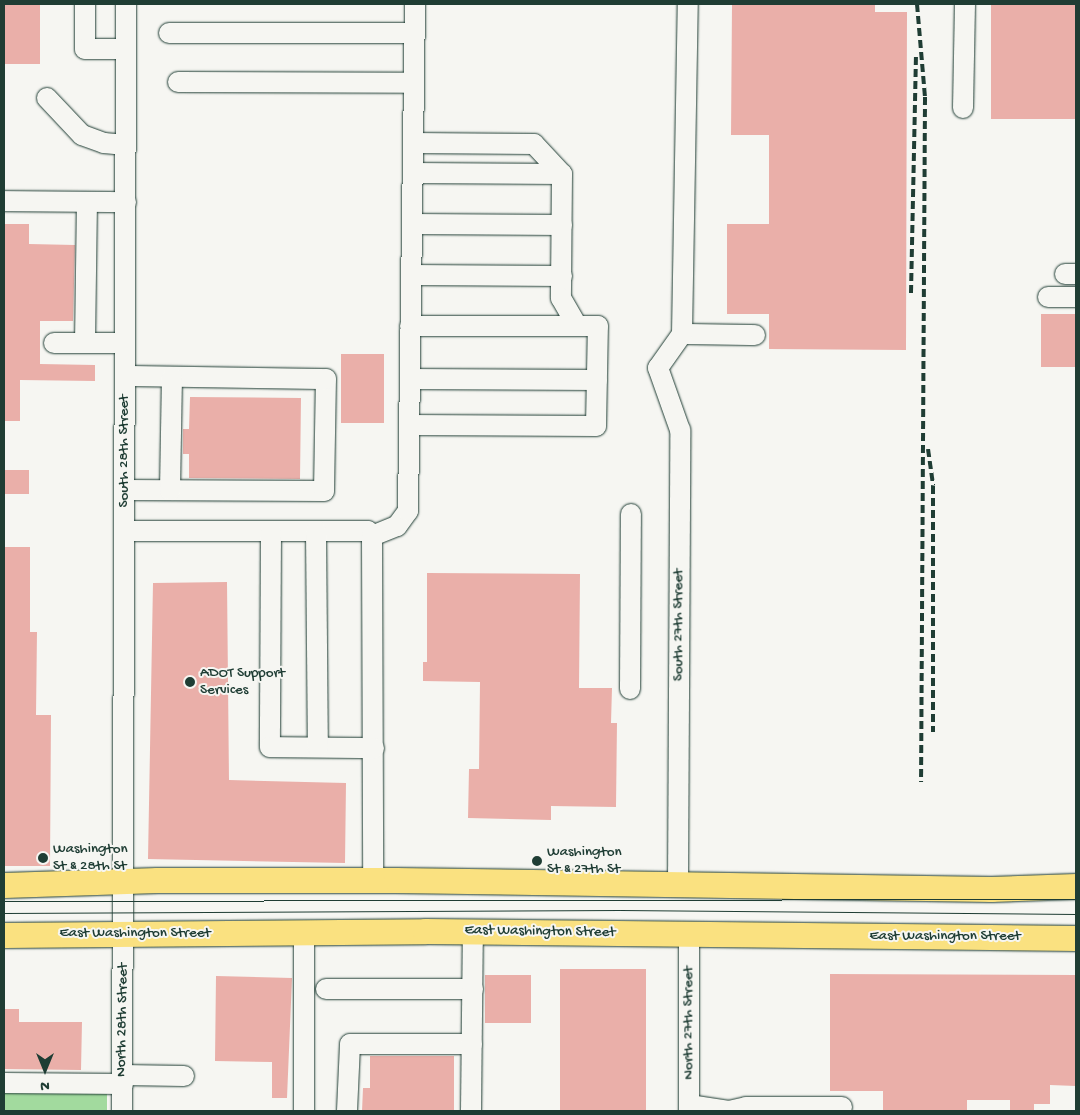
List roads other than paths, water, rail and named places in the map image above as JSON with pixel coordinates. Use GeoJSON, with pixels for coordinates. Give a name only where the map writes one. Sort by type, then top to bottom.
{"type":"FeatureCollection","features":[{"type":"Feature","properties":{"kind":"main road"},"geometry":{"type":"LineString","coordinates":[[4,885],[124,890],[373,880],[678,886],[991,889],[1076,886]]}},
{"type":"Feature","properties":{"kind":"main road","name":"East Washington Street"},"geometry":{"type":"LineString","coordinates":[[4,935],[473,932],[1076,938]]}},
{"type":"Feature","properties":{"kind":"street"},"geometry":{"type":"LineString","coordinates":[[85,4],[85,48],[126,49]]}},
{"type":"Feature","properties":{"kind":"street","name":"South 28th Street"},"geometry":{"type":"LineString","coordinates":[[124,890],[126,4]]}},
{"type":"Feature","properties":{"kind":"street"},"geometry":{"type":"LineString","coordinates":[[372,536],[397,526],[408,511],[415,4]]}},
{"type":"Feature","properties":{"kind":"street"},"geometry":{"type":"LineString","coordinates":[[688,4],[682,334],[755,336]]}},
{"type":"Feature","properties":{"kind":"street"},"geometry":{"type":"LineString","coordinates":[[963,108],[966,4]]}},
{"type":"Feature","properties":{"kind":"street"},"geometry":{"type":"LineString","coordinates":[[169,33],[415,33]]}},
{"type":"Feature","properties":{"kind":"street"},"geometry":{"type":"LineString","coordinates":[[178,82],[414,83]]}},
{"type":"Feature","properties":{"kind":"street"},"geometry":{"type":"LineString","coordinates":[[47,98],[82,135],[104,143],[126,145]]}},
{"type":"Feature","properties":{"kind":"street"},"geometry":{"type":"LineString","coordinates":[[413,143],[534,144],[562,174],[561,298],[577,326]]}},
{"type":"Feature","properties":{"kind":"street"},"geometry":{"type":"LineString","coordinates":[[413,173],[562,174]]}},
{"type":"Feature","properties":{"kind":"street"},"geometry":{"type":"LineString","coordinates":[[4,201],[126,202]]}},
{"type":"Feature","properties":{"kind":"street"},"geometry":{"type":"LineString","coordinates":[[85,342],[87,202]]}},
{"type":"Feature","properties":{"kind":"street"},"geometry":{"type":"LineString","coordinates":[[412,224],[562,225]]}},
{"type":"Feature","properties":{"kind":"street"},"geometry":{"type":"LineString","coordinates":[[411,275],[562,276]]}},
{"type":"Feature","properties":{"kind":"street"},"geometry":{"type":"LineString","coordinates":[[1048,297],[1076,297]]}},
{"type":"Feature","properties":{"kind":"street"},"geometry":{"type":"LineString","coordinates":[[409,425],[596,426],[598,326],[410,326]]}},
{"type":"Feature","properties":{"kind":"street","name":"South 27th Street"},"geometry":{"type":"LineString","coordinates":[[678,886],[680,430],[658,368],[682,334]]}},
{"type":"Feature","properties":{"kind":"street"},"geometry":{"type":"LineString","coordinates":[[54,342],[125,344]]}},
{"type":"Feature","properties":{"kind":"street"},"geometry":{"type":"LineString","coordinates":[[125,376],[326,379],[324,491],[125,490]]}},
{"type":"Feature","properties":{"kind":"street"},"geometry":{"type":"LineString","coordinates":[[170,490],[172,377]]}},
{"type":"Feature","properties":{"kind":"street"},"geometry":{"type":"LineString","coordinates":[[410,379],[597,380]]}},
{"type":"Feature","properties":{"kind":"street"},"geometry":{"type":"LineString","coordinates":[[630,689],[631,514]]}},
{"type":"Feature","properties":{"kind":"street"},"geometry":{"type":"LineString","coordinates":[[125,531],[368,531],[372,536],[373,880]]}},
{"type":"Feature","properties":{"kind":"street"},"geometry":{"type":"LineString","coordinates":[[271,531],[270,747],[374,748]]}},
{"type":"Feature","properties":{"kind":"street"},"geometry":{"type":"LineString","coordinates":[[316,531],[318,748]]}},
{"type":"Feature","properties":{"kind":"street","name":"North 28th Street"},"geometry":{"type":"LineString","coordinates":[[122,1111],[124,890]]}},
{"type":"Feature","properties":{"kind":"street"},"geometry":{"type":"LineString","coordinates":[[471,1111],[473,932]]}},
{"type":"Feature","properties":{"kind":"street"},"geometry":{"type":"LineString","coordinates":[[304,933],[304,1111]]}},
{"type":"Feature","properties":{"kind":"street","name":"North 27th Street"},"geometry":{"type":"LineString","coordinates":[[689,934],[689,1108]]}},
{"type":"Feature","properties":{"kind":"street"},"geometry":{"type":"LineString","coordinates":[[326,989],[473,989]]}},
{"type":"Feature","properties":{"kind":"street"},"geometry":{"type":"LineString","coordinates":[[347,1111],[350,1044],[472,1044]]}},
{"type":"Feature","properties":{"kind":"street"},"geometry":{"type":"LineString","coordinates":[[4,1082],[122,1080],[184,1076]]}},
{"type":"Feature","properties":{"kind":"street"},"geometry":{"type":"LineString","coordinates":[[689,1108],[730,1111],[746,1107],[842,1107]]}},
{"type":"Feature","properties":{"kind":"tram line"},"geometry":{"type":"LineString","coordinates":[[4,901],[1076,899]]}},
{"type":"Feature","properties":{"kind":"tram line"},"geometry":{"type":"LineString","coordinates":[[4,913],[620,910],[1076,914]]}},
{"type":"Feature","properties":{"kind":"railway"},"geometry":{"type":"LineString","coordinates":[[917,4],[925,97],[921,782]]}},
{"type":"Feature","properties":{"kind":"railway"},"geometry":{"type":"LineString","coordinates":[[911,293],[916,56]]}},
{"type":"Feature","properties":{"kind":"railway"},"geometry":{"type":"LineString","coordinates":[[928,449],[933,486],[933,732]]}},
{"type":"Feature","properties":{"kind":"place","name":"ADOT Support Services"},"geometry":{"type":"Point","coordinates":[190,682]}},
{"type":"Feature","properties":{"kind":"place","name":"Washington St & 28th St"},"geometry":{"type":"Point","coordinates":[43,858]}},
{"type":"Feature","properties":{"kind":"place","name":"Washington St & 27th St"},"geometry":{"type":"Point","coordinates":[537,861]}}]}
